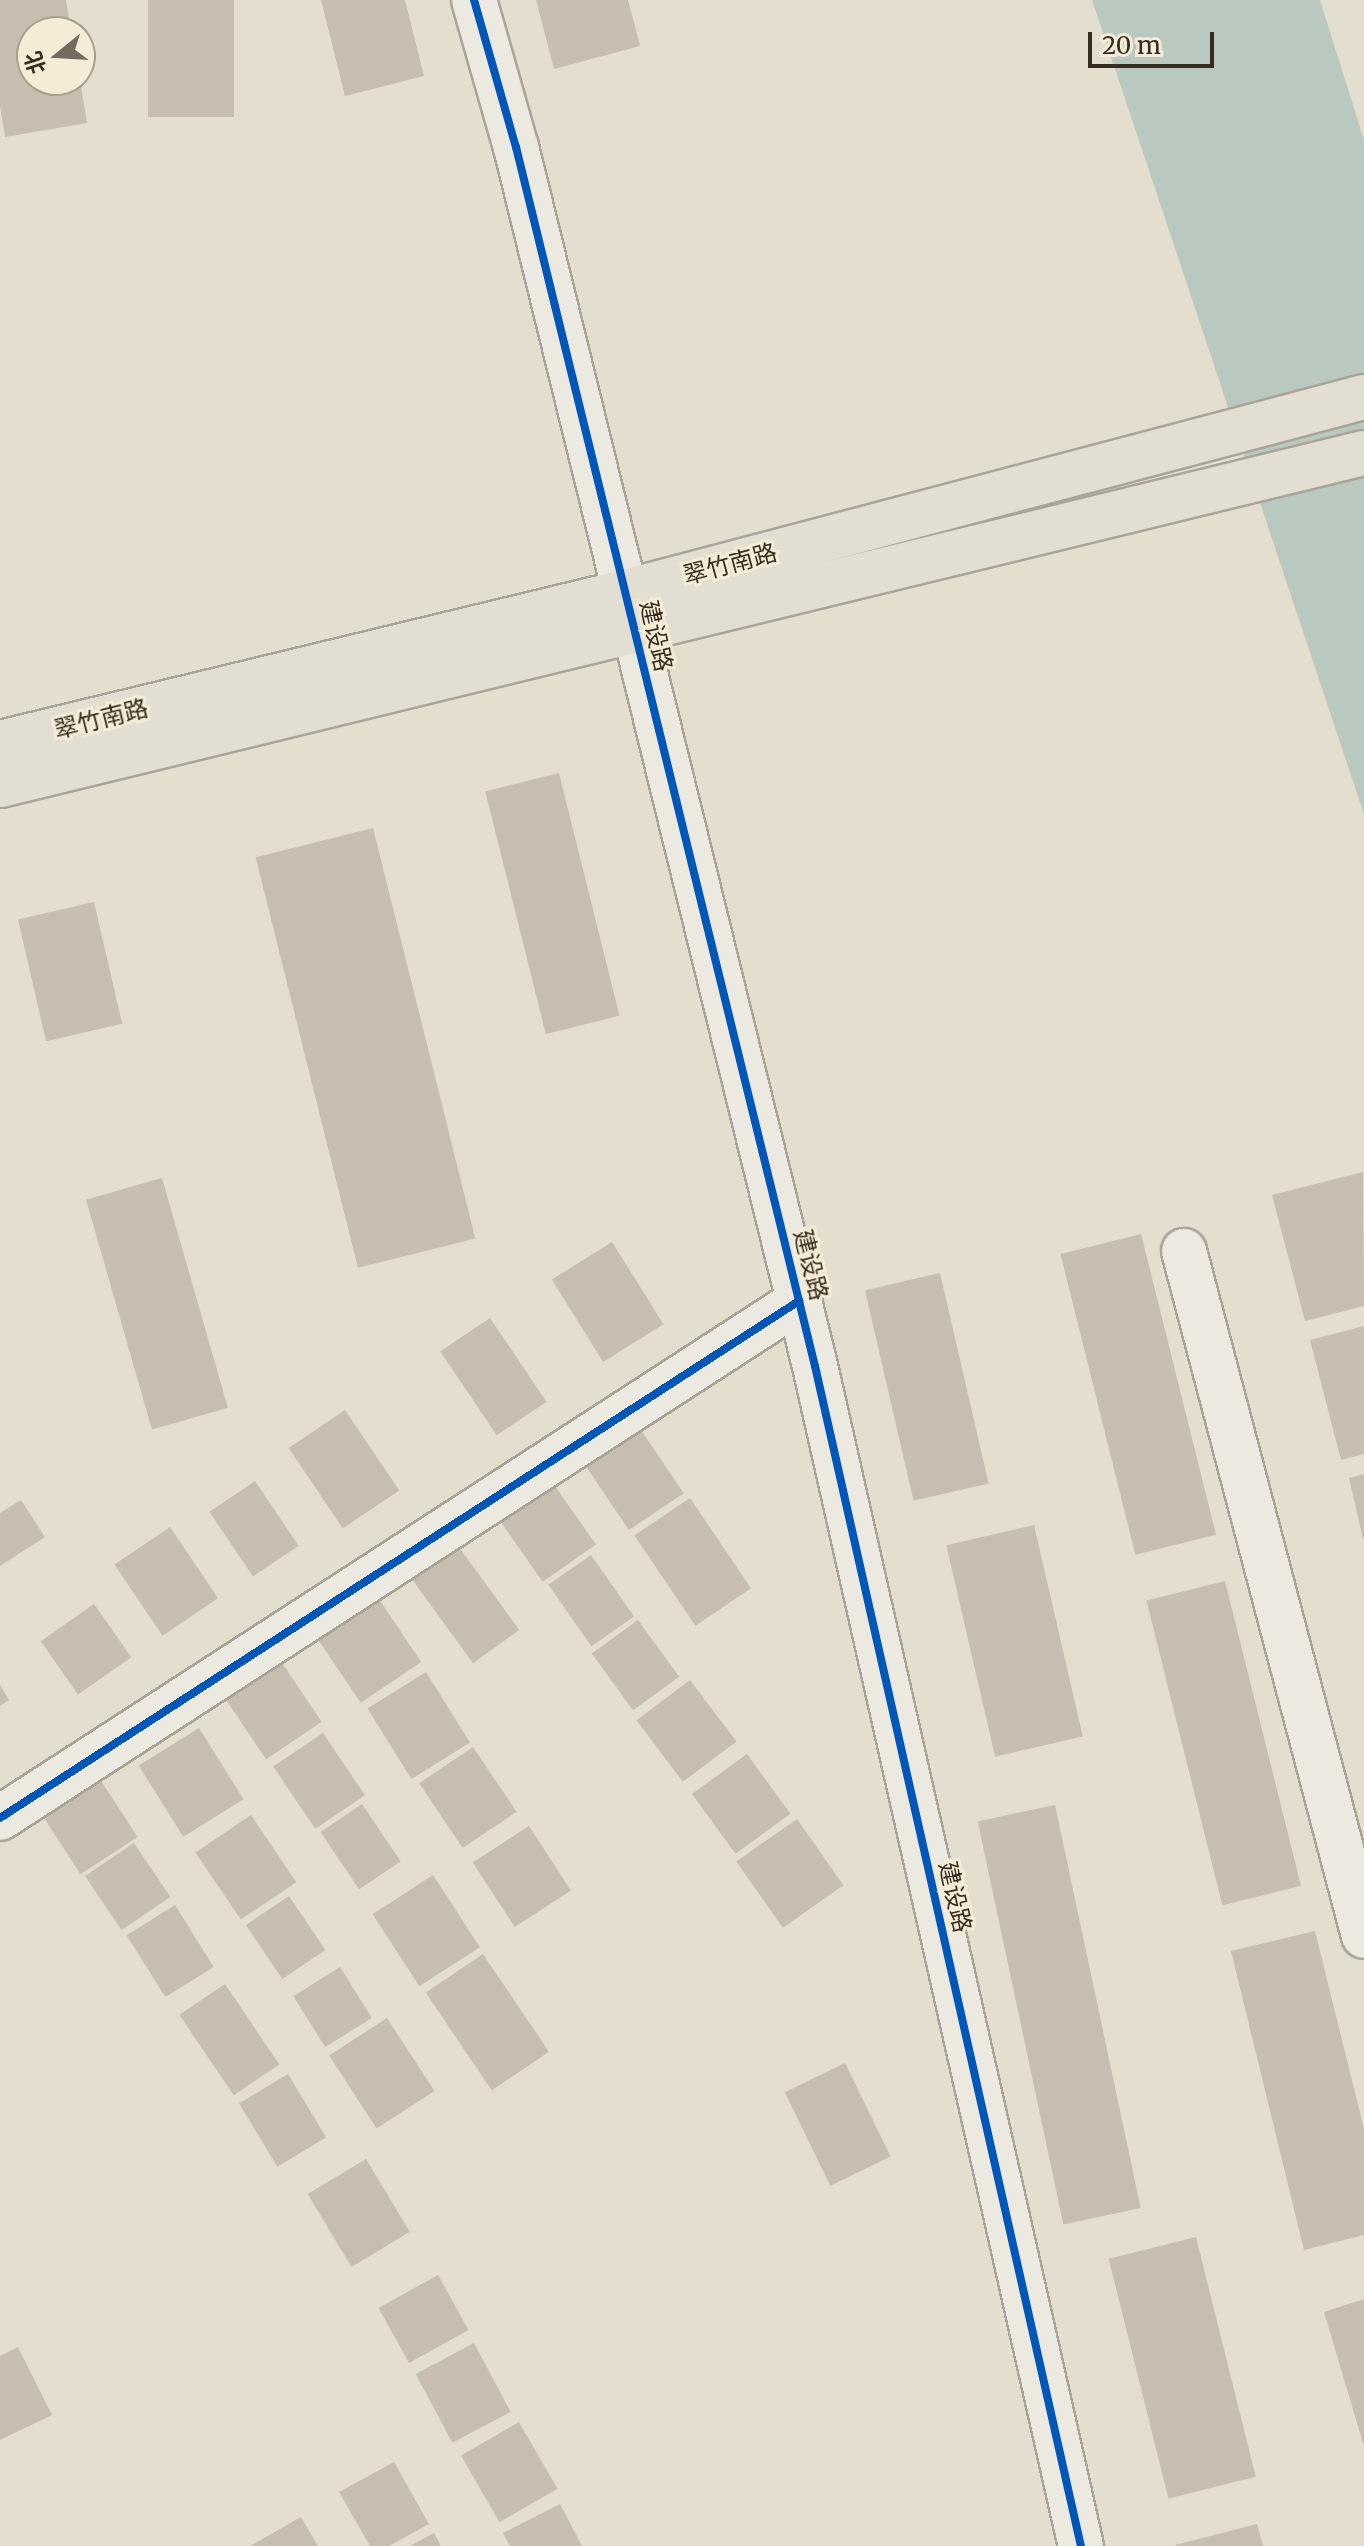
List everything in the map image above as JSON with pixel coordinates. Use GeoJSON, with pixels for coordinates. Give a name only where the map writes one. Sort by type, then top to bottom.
{"type":"FeatureCollection","features":[{"type":"Feature","properties":{"kind":"main road","name":"翠竹南路"},"geometry":{"type":"LineString","coordinates":[[0,785],[630,612],[1206,437],[1364,397]]}},
{"type":"Feature","properties":{"kind":"main road","name":"翠竹南路"},"geometry":{"type":"LineString","coordinates":[[0,743],[630,612],[1364,453]]}},
{"type":"Feature","properties":{"kind":"street","name":"建设路"},"geometry":{"type":"LineString","coordinates":[[474,0],[516,147],[799,1301],[1081,2546]]}},
{"type":"Feature","properties":{"kind":"street"},"geometry":{"type":"LineString","coordinates":[[1184,1251],[1364,1936]]}},
{"type":"Feature","properties":{"kind":"street"},"geometry":{"type":"LineString","coordinates":[[0,1818],[799,1301]]}},
{"type":"Feature","properties":{"kind":"shaded area"},"geometry":{"type":"Polygon","coordinates":[[[1092,0],[1320,0],[1364,140],[1364,814],[1092,0]]]}},
{"type":"Feature","properties":{"kind":"building"},"geometry":{"type":"Polygon","coordinates":[[[0,0],[66,0],[68,16],[16,16],[16,96],[83,96],[87,123],[5,137],[0,106],[0,0]]]}},
{"type":"Feature","properties":{"kind":"building"},"geometry":{"type":"Polygon","coordinates":[[[148,0],[234,0],[234,117],[148,117],[148,0]]]}},
{"type":"Feature","properties":{"kind":"building"},"geometry":{"type":"Polygon","coordinates":[[[321,0],[405,0],[424,76],[345,96],[321,0]]]}},
{"type":"Feature","properties":{"kind":"building"},"geometry":{"type":"Polygon","coordinates":[[[536,0],[628,0],[640,46],[554,69],[536,0]]]}},
{"type":"Feature","properties":{"kind":"building"},"geometry":{"type":"Polygon","coordinates":[[[559,773],[619,1016],[546,1034],[485,791],[559,773]]]}},
{"type":"Feature","properties":{"kind":"building"},"geometry":{"type":"Polygon","coordinates":[[[373,828],[475,1238],[358,1268],[256,857],[373,828]]]}},
{"type":"Feature","properties":{"kind":"building"},"geometry":{"type":"Polygon","coordinates":[[[94,902],[122,1024],[46,1041],[18,920],[94,902]]]}},
{"type":"Feature","properties":{"kind":"building"},"geometry":{"type":"Polygon","coordinates":[[[1363,1172],[1364,1306],[1305,1321],[1272,1195],[1363,1172]]]}},
{"type":"Feature","properties":{"kind":"building"},"geometry":{"type":"Polygon","coordinates":[[[162,1178],[228,1408],[152,1430],[86,1200],[162,1178]]]}},
{"type":"Feature","properties":{"kind":"building"},"geometry":{"type":"Polygon","coordinates":[[[1141,1234],[1216,1535],[1135,1555],[1060,1254],[1141,1234]]]}},
{"type":"Feature","properties":{"kind":"building"},"geometry":{"type":"Polygon","coordinates":[[[612,1242],[663,1324],[603,1362],[552,1280],[612,1242]]]}},
{"type":"Feature","properties":{"kind":"building"},"geometry":{"type":"Polygon","coordinates":[[[940,1273],[989,1483],[914,1501],[865,1290],[940,1273]]]}},
{"type":"Feature","properties":{"kind":"building"},"geometry":{"type":"Polygon","coordinates":[[[490,1318],[546,1402],[497,1435],[440,1352],[490,1318]]]}},
{"type":"Feature","properties":{"kind":"building"},"geometry":{"type":"Polygon","coordinates":[[[1364,1326],[1364,1454],[1341,1460],[1310,1340],[1364,1326]]]}},
{"type":"Feature","properties":{"kind":"building"},"geometry":{"type":"Polygon","coordinates":[[[345,1410],[399,1490],[343,1528],[289,1448],[345,1410]]]}},
{"type":"Feature","properties":{"kind":"building"},"geometry":{"type":"Polygon","coordinates":[[[635,1421],[684,1493],[629,1530],[580,1458],[635,1421]]]}},
{"type":"Feature","properties":{"kind":"building"},"geometry":{"type":"Polygon","coordinates":[[[1364,1474],[1364,1539],[1363,1539],[1349,1478],[1364,1474]]]}},
{"type":"Feature","properties":{"kind":"building"},"geometry":{"type":"Polygon","coordinates":[[[550,1479],[596,1545],[543,1582],[497,1516],[550,1479]]]}},
{"type":"Feature","properties":{"kind":"building"},"geometry":{"type":"Polygon","coordinates":[[[255,1481],[299,1546],[253,1576],[209,1512],[255,1481]]]}},
{"type":"Feature","properties":{"kind":"building"},"geometry":{"type":"Polygon","coordinates":[[[690,1498],[751,1588],[695,1626],[634,1535],[690,1498]]]}},
{"type":"Feature","properties":{"kind":"building"},"geometry":{"type":"Polygon","coordinates":[[[21,1500],[45,1537],[0,1566],[0,1513],[21,1500]]]}},
{"type":"Feature","properties":{"kind":"building"},"geometry":{"type":"Polygon","coordinates":[[[1034,1525],[1083,1736],[995,1757],[946,1545],[1034,1525]]]}},
{"type":"Feature","properties":{"kind":"building"},"geometry":{"type":"Polygon","coordinates":[[[170,1527],[218,1598],[163,1636],[114,1564],[170,1527]]]}},
{"type":"Feature","properties":{"kind":"building"},"geometry":{"type":"Polygon","coordinates":[[[451,1536],[519,1630],[473,1663],[405,1570],[451,1536]]]}},
{"type":"Feature","properties":{"kind":"building"},"geometry":{"type":"Polygon","coordinates":[[[591,1555],[634,1616],[591,1646],[548,1585],[591,1555]]]}},
{"type":"Feature","properties":{"kind":"building"},"geometry":{"type":"Polygon","coordinates":[[[1225,1581],[1301,1886],[1222,1905],[1146,1601],[1225,1581]]]}},
{"type":"Feature","properties":{"kind":"building"},"geometry":{"type":"Polygon","coordinates":[[[372,1589],[421,1662],[361,1703],[311,1630],[372,1589]]]}},
{"type":"Feature","properties":{"kind":"building"},"geometry":{"type":"Polygon","coordinates":[[[94,1604],[131,1657],[78,1695],[41,1641],[94,1604]]]}},
{"type":"Feature","properties":{"kind":"building"},"geometry":{"type":"Polygon","coordinates":[[[638,1620],[679,1677],[633,1710],[592,1654],[638,1620]]]}},
{"type":"Feature","properties":{"kind":"building"},"geometry":{"type":"Polygon","coordinates":[[[278,1657],[322,1722],[266,1759],[222,1694],[278,1657]]]}},
{"type":"Feature","properties":{"kind":"building"},"geometry":{"type":"Polygon","coordinates":[[[426,1672],[470,1742],[411,1779],[367,1709],[426,1672]]]}},
{"type":"Feature","properties":{"kind":"building"},"geometry":{"type":"Polygon","coordinates":[[[690,1680],[736,1741],[683,1782],[636,1720],[690,1680]]]}},
{"type":"Feature","properties":{"kind":"building"},"geometry":{"type":"Polygon","coordinates":[[[0,1685],[9,1700],[0,1706],[0,1685]]]}},
{"type":"Feature","properties":{"kind":"building"},"geometry":{"type":"Polygon","coordinates":[[[199,1728],[244,1799],[183,1837],[139,1766],[199,1728]]]}},
{"type":"Feature","properties":{"kind":"building"},"geometry":{"type":"Polygon","coordinates":[[[323,1733],[365,1795],[315,1829],[273,1767],[323,1733]]]}},
{"type":"Feature","properties":{"kind":"building"},"geometry":{"type":"Polygon","coordinates":[[[473,1747],[517,1812],[463,1848],[419,1783],[473,1747]]]}},
{"type":"Feature","properties":{"kind":"building"},"geometry":{"type":"Polygon","coordinates":[[[747,1754],[790,1814],[735,1854],[692,1794],[747,1754]]]}},
{"type":"Feature","properties":{"kind":"building"},"geometry":{"type":"Polygon","coordinates":[[[94,1770],[138,1837],[81,1874],[37,1807],[94,1770]]]}},
{"type":"Feature","properties":{"kind":"building"},"geometry":{"type":"Polygon","coordinates":[[[362,1804],[401,1861],[359,1889],[321,1832],[362,1804]]]}},
{"type":"Feature","properties":{"kind":"building"},"geometry":{"type":"Polygon","coordinates":[[[1055,1805],[1141,2208],[1063,2224],[978,1821],[1055,1805]]]}},
{"type":"Feature","properties":{"kind":"building"},"geometry":{"type":"Polygon","coordinates":[[[251,1815],[296,1882],[241,1920],[195,1852],[251,1815]]]}},
{"type":"Feature","properties":{"kind":"building"},"geometry":{"type":"Polygon","coordinates":[[[797,1819],[843,1885],[783,1928],[736,1861],[797,1819]]]}},
{"type":"Feature","properties":{"kind":"building"},"geometry":{"type":"Polygon","coordinates":[[[529,1826],[571,1891],[515,1927],[473,1862],[529,1826]]]}},
{"type":"Feature","properties":{"kind":"building"},"geometry":{"type":"Polygon","coordinates":[[[134,1843],[170,1897],[121,1930],[85,1876],[134,1843]]]}},
{"type":"Feature","properties":{"kind":"building"},"geometry":{"type":"Polygon","coordinates":[[[433,1875],[480,1947],[419,1986],[373,1914],[433,1875]]]}},
{"type":"Feature","properties":{"kind":"building"},"geometry":{"type":"Polygon","coordinates":[[[289,1896],[325,1950],[282,1979],[246,1925],[289,1896]]]}},
{"type":"Feature","properties":{"kind":"building"},"geometry":{"type":"Polygon","coordinates":[[[175,1905],[214,1967],[165,1997],[127,1935],[175,1905]]]}},
{"type":"Feature","properties":{"kind":"building"},"geometry":{"type":"Polygon","coordinates":[[[1315,1931],[1364,2129],[1364,2235],[1304,2250],[1231,1951],[1315,1931]]]}},
{"type":"Feature","properties":{"kind":"building"},"geometry":{"type":"Polygon","coordinates":[[[483,1954],[549,2052],[492,2090],[426,1993],[483,1954]]]}},
{"type":"Feature","properties":{"kind":"building"},"geometry":{"type":"Polygon","coordinates":[[[340,1967],[372,2018],[325,2047],[293,1996],[340,1967]]]}},
{"type":"Feature","properties":{"kind":"building"},"geometry":{"type":"Polygon","coordinates":[[[225,1984],[279,2064],[234,2095],[179,2015],[225,1984]]]}},
{"type":"Feature","properties":{"kind":"building"},"geometry":{"type":"Polygon","coordinates":[[[387,2018],[434,2091],[377,2129],[329,2056],[387,2018]]]}},
{"type":"Feature","properties":{"kind":"building"},"geometry":{"type":"Polygon","coordinates":[[[845,2063],[891,2156],[830,2186],[785,2092],[845,2063]]]}},
{"type":"Feature","properties":{"kind":"building"},"geometry":{"type":"Polygon","coordinates":[[[288,2074],[326,2137],[277,2167],[239,2103],[288,2074]]]}},
{"type":"Feature","properties":{"kind":"building"},"geometry":{"type":"Polygon","coordinates":[[[366,2159],[410,2232],[351,2267],[308,2194],[366,2159]]]}},
{"type":"Feature","properties":{"kind":"building"},"geometry":{"type":"Polygon","coordinates":[[[1196,2237],[1256,2477],[1168,2498],[1109,2259],[1196,2237]]]}},
{"type":"Feature","properties":{"kind":"building"},"geometry":{"type":"Polygon","coordinates":[[[438,2275],[469,2330],[409,2363],[379,2308],[438,2275]]]}},
{"type":"Feature","properties":{"kind":"building"},"geometry":{"type":"Polygon","coordinates":[[[1364,2299],[1364,2442],[1363,2443],[1324,2312],[1364,2299]]]}},
{"type":"Feature","properties":{"kind":"building"},"geometry":{"type":"Polygon","coordinates":[[[474,2343],[511,2412],[452,2443],[416,2374],[474,2343]]]}},
{"type":"Feature","properties":{"kind":"building"},"geometry":{"type":"Polygon","coordinates":[[[18,2347],[52,2415],[0,2440],[0,2356],[18,2347]]]}},
{"type":"Feature","properties":{"kind":"building"},"geometry":{"type":"Polygon","coordinates":[[[519,2422],[558,2489],[499,2522],[461,2456],[519,2422]]]}},
{"type":"Feature","properties":{"kind":"building"},"geometry":{"type":"Polygon","coordinates":[[[394,2462],[429,2524],[389,2546],[370,2546],[339,2492],[394,2462]]]}},
{"type":"Feature","properties":{"kind":"building"},"geometry":{"type":"Polygon","coordinates":[[[560,2504],[582,2546],[510,2546],[503,2533],[560,2504]]]}},
{"type":"Feature","properties":{"kind":"building"},"geometry":{"type":"Polygon","coordinates":[[[301,2517],[318,2546],[250,2546],[301,2517]]]}},
{"type":"Feature","properties":{"kind":"building"},"geometry":{"type":"Polygon","coordinates":[[[1257,2524],[1263,2546],[1175,2545],[1257,2524]]]}},
{"type":"Feature","properties":{"kind":"building"},"geometry":{"type":"Polygon","coordinates":[[[434,2533],[441,2546],[410,2546],[434,2533]]]}},
{"type":"Feature","properties":{"kind":"cycle path"},"geometry":{"type":"LineString","coordinates":[[474,0],[516,147],[815,1366],[1081,2546]]}},
{"type":"Feature","properties":{"kind":"cycle path"},"geometry":{"type":"LineString","coordinates":[[0,1818],[799,1301]]}}]}
